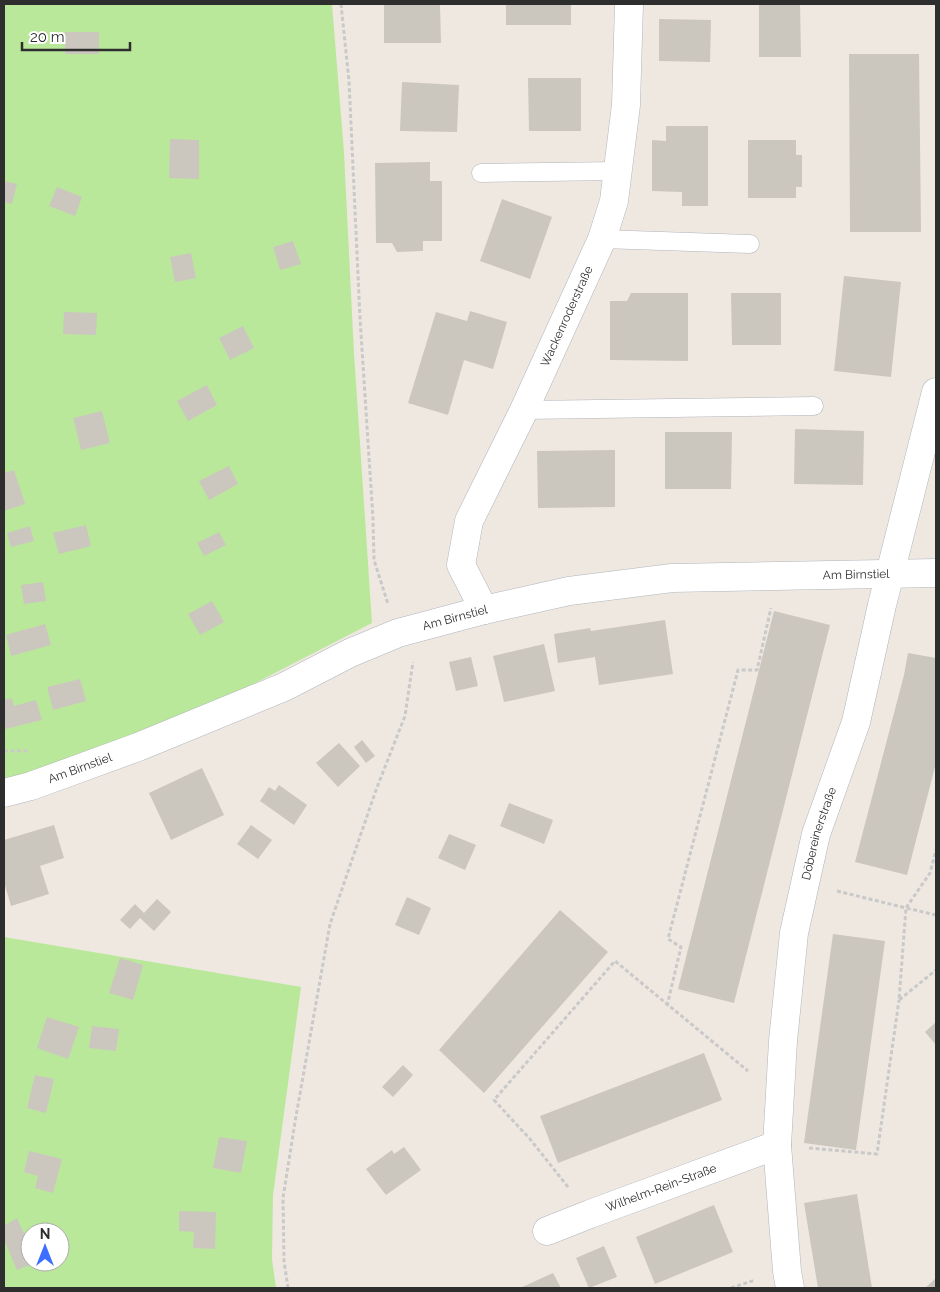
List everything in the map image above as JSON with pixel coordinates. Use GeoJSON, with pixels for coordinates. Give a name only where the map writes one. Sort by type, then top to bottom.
{"type":"FeatureCollection","features":[{"type":"Feature","properties":{"kind":"street","name":"Wackenroderstraße"},"geometry":{"type":"LineString","coordinates":[[484,610],[461,565],[470,521],[524,410],[602,239],[614,202],[626,105],[630,4]]}},
{"type":"Feature","properties":{"kind":"street","name":"Döbereinerstraße"},"geometry":{"type":"LineString","coordinates":[[790,1288],[777,1146],[783,1041],[794,933],[816,834],[856,722],[890,573],[936,392]]}},
{"type":"Feature","properties":{"kind":"street","name":"Am Birnstiel"},"geometry":{"type":"LineString","coordinates":[[4,793],[31,786],[138,747],[284,687],[350,653],[406,631],[484,610],[569,591],[672,578],[936,572]]}},
{"type":"Feature","properties":{"kind":"street","name":"Wilhelm-Rein-Straße"},"geometry":{"type":"LineString","coordinates":[[547,1231],[777,1146]]}},
{"type":"Feature","properties":{"kind":"lane"},"geometry":{"type":"LineString","coordinates":[[481,173],[618,171]]}},
{"type":"Feature","properties":{"kind":"lane"},"geometry":{"type":"LineString","coordinates":[[602,239],[750,244]]}},
{"type":"Feature","properties":{"kind":"lane"},"geometry":{"type":"LineString","coordinates":[[524,410],[814,406]]}},
{"type":"Feature","properties":{"kind":"path"},"geometry":{"type":"LineString","coordinates":[[288,1288],[284,1261],[283,1198],[319,977],[330,924],[376,790],[405,716],[413,658],[406,631],[374,560],[360,318],[350,81],[342,4]]}},
{"type":"Feature","properties":{"kind":"path"},"geometry":{"type":"LineString","coordinates":[[667,1006],[680,947],[668,939],[738,670],[756,670],[771,606]]}},
{"type":"Feature","properties":{"kind":"path"},"geometry":{"type":"LineString","coordinates":[[777,1146],[877,1154],[899,1000],[906,908],[930,873],[936,850]]}},
{"type":"Feature","properties":{"kind":"path"},"geometry":{"type":"LineString","coordinates":[[852,895],[936,915]]}},
{"type":"Feature","properties":{"kind":"path"},"geometry":{"type":"LineString","coordinates":[[590,1214],[530,1139],[494,1100],[615,961],[748,1072]]}},
{"type":"Feature","properties":{"kind":"path"},"geometry":{"type":"LineString","coordinates":[[899,1000],[936,970]]}},
{"type":"Feature","properties":{"kind":"path"},"geometry":{"type":"LineString","coordinates":[[731,1288],[764,1277]]}},
{"type":"Feature","properties":{"kind":"green space"},"geometry":{"type":"Polygon","coordinates":[[[4,4],[332,4],[344,152],[354,353],[372,623],[242,690],[87,759],[4,783],[4,4]]]}},
{"type":"Feature","properties":{"kind":"green space"},"geometry":{"type":"Polygon","coordinates":[[[4,937],[301,987],[273,1195],[272,1259],[276,1288],[4,1288],[4,937]]]}},
{"type":"Feature","properties":{"kind":"building"},"geometry":{"type":"Polygon","coordinates":[[[384,4],[440,4],[441,43],[384,43],[384,4]]]}},
{"type":"Feature","properties":{"kind":"building"},"geometry":{"type":"Polygon","coordinates":[[[506,4],[571,4],[571,25],[506,25],[506,4]]]}},
{"type":"Feature","properties":{"kind":"building"},"geometry":{"type":"Polygon","coordinates":[[[759,4],[800,4],[801,57],[759,57],[759,4]]]}},
{"type":"Feature","properties":{"kind":"building"},"geometry":{"type":"Polygon","coordinates":[[[659,19],[711,20],[710,62],[659,61],[659,19]]]}},
{"type":"Feature","properties":{"kind":"building"},"geometry":{"type":"Polygon","coordinates":[[[65,32],[99,32],[99,54],[65,54],[65,32]]]}},
{"type":"Feature","properties":{"kind":"building"},"geometry":{"type":"Polygon","coordinates":[[[849,54],[919,54],[921,232],[850,232],[849,54]]]}},
{"type":"Feature","properties":{"kind":"building"},"geometry":{"type":"Polygon","coordinates":[[[528,78],[581,78],[581,131],[529,131],[528,78]]]}},
{"type":"Feature","properties":{"kind":"building"},"geometry":{"type":"Polygon","coordinates":[[[402,82],[459,85],[457,132],[400,131],[402,82]]]}},
{"type":"Feature","properties":{"kind":"building"},"geometry":{"type":"Polygon","coordinates":[[[666,126],[708,126],[708,206],[682,206],[682,192],[652,191],[652,140],[666,141],[666,126]]]}},
{"type":"Feature","properties":{"kind":"building"},"geometry":{"type":"Polygon","coordinates":[[[170,139],[199,140],[199,179],[169,178],[170,139]]]}},
{"type":"Feature","properties":{"kind":"building"},"geometry":{"type":"Polygon","coordinates":[[[748,140],[796,140],[796,155],[802,155],[802,187],[796,187],[796,198],[748,198],[748,140]]]}},
{"type":"Feature","properties":{"kind":"building"},"geometry":{"type":"Polygon","coordinates":[[[430,162],[430,181],[442,181],[442,241],[423,241],[423,251],[397,252],[392,243],[376,243],[375,163],[430,162]]]}},
{"type":"Feature","properties":{"kind":"building"},"geometry":{"type":"Polygon","coordinates":[[[4,181],[17,184],[12,204],[4,202],[4,181]]]}},
{"type":"Feature","properties":{"kind":"building"},"geometry":{"type":"Polygon","coordinates":[[[57,187],[82,197],[75,216],[49,206],[57,187]]]}},
{"type":"Feature","properties":{"kind":"building"},"geometry":{"type":"Polygon","coordinates":[[[502,199],[552,217],[530,279],[480,261],[502,199]]]}},
{"type":"Feature","properties":{"kind":"building"},"geometry":{"type":"Polygon","coordinates":[[[293,241],[301,264],[280,270],[273,247],[293,241]]]}},
{"type":"Feature","properties":{"kind":"building"},"geometry":{"type":"Polygon","coordinates":[[[191,253],[196,278],[175,282],[170,257],[191,253]]]}},
{"type":"Feature","properties":{"kind":"building"},"geometry":{"type":"Polygon","coordinates":[[[844,276],[901,282],[891,377],[834,371],[844,276]]]}},
{"type":"Feature","properties":{"kind":"building"},"geometry":{"type":"Polygon","coordinates":[[[631,293],[688,293],[688,361],[610,360],[610,301],[627,301],[631,293]]]}},
{"type":"Feature","properties":{"kind":"building"},"geometry":{"type":"Polygon","coordinates":[[[731,293],[781,293],[781,345],[732,345],[731,293]]]}},
{"type":"Feature","properties":{"kind":"building"},"geometry":{"type":"Polygon","coordinates":[[[470,311],[507,322],[493,369],[464,360],[448,415],[408,403],[436,312],[467,321],[470,311]]]}},
{"type":"Feature","properties":{"kind":"building"},"geometry":{"type":"Polygon","coordinates":[[[64,312],[97,313],[96,335],[63,334],[64,312]]]}},
{"type":"Feature","properties":{"kind":"building"},"geometry":{"type":"Polygon","coordinates":[[[243,326],[254,348],[230,360],[219,338],[243,326]]]}},
{"type":"Feature","properties":{"kind":"building"},"geometry":{"type":"Polygon","coordinates":[[[207,385],[217,405],[188,421],[177,401],[207,385]]]}},
{"type":"Feature","properties":{"kind":"building"},"geometry":{"type":"Polygon","coordinates":[[[102,411],[110,443],[81,450],[73,418],[102,411]]]}},
{"type":"Feature","properties":{"kind":"building"},"geometry":{"type":"Polygon","coordinates":[[[795,429],[864,431],[863,485],[794,484],[795,429]]]}},
{"type":"Feature","properties":{"kind":"building"},"geometry":{"type":"Polygon","coordinates":[[[665,432],[732,432],[731,489],[665,489],[665,432]]]}},
{"type":"Feature","properties":{"kind":"building"},"geometry":{"type":"Polygon","coordinates":[[[615,450],[615,507],[538,508],[537,451],[615,450]]]}},
{"type":"Feature","properties":{"kind":"building"},"geometry":{"type":"Polygon","coordinates":[[[229,466],[238,484],[209,500],[199,481],[229,466]]]}},
{"type":"Feature","properties":{"kind":"building"},"geometry":{"type":"Polygon","coordinates":[[[14,470],[25,504],[4,511],[4,473],[14,470]]]}},
{"type":"Feature","properties":{"kind":"building"},"geometry":{"type":"Polygon","coordinates":[[[86,525],[91,546],[59,554],[53,533],[86,525]]]}},
{"type":"Feature","properties":{"kind":"building"},"geometry":{"type":"Polygon","coordinates":[[[30,526],[34,541],[11,547],[7,533],[30,526]]]}},
{"type":"Feature","properties":{"kind":"building"},"geometry":{"type":"Polygon","coordinates":[[[219,532],[226,545],[204,556],[197,543],[219,532]]]}},
{"type":"Feature","properties":{"kind":"building"},"geometry":{"type":"Polygon","coordinates":[[[43,582],[46,601],[24,604],[21,585],[43,582]]]}},
{"type":"Feature","properties":{"kind":"building"},"geometry":{"type":"Polygon","coordinates":[[[212,601],[224,622],[200,635],[188,614],[212,601]]]}},
{"type":"Feature","properties":{"kind":"building"},"geometry":{"type":"Polygon","coordinates":[[[774,611],[830,625],[734,1003],[678,989],[774,611]]]}},
{"type":"Feature","properties":{"kind":"building"},"geometry":{"type":"Polygon","coordinates":[[[665,620],[673,674],[599,685],[595,657],[558,663],[554,634],[590,628],[591,631],[665,620]]]}},
{"type":"Feature","properties":{"kind":"building"},"geometry":{"type":"Polygon","coordinates":[[[45,624],[51,645],[11,656],[6,635],[45,624]]]}},
{"type":"Feature","properties":{"kind":"building"},"geometry":{"type":"Polygon","coordinates":[[[544,644],[555,691],[504,702],[493,656],[544,644]]]}},
{"type":"Feature","properties":{"kind":"building"},"geometry":{"type":"Polygon","coordinates":[[[908,653],[936,658],[936,763],[907,875],[855,862],[904,675],[908,653]]]}},
{"type":"Feature","properties":{"kind":"building"},"geometry":{"type":"Polygon","coordinates":[[[471,657],[478,686],[456,691],[449,662],[471,657]]]}},
{"type":"Feature","properties":{"kind":"building"},"geometry":{"type":"Polygon","coordinates":[[[80,679],[86,701],[53,710],[47,687],[80,679]]]}},
{"type":"Feature","properties":{"kind":"building"},"geometry":{"type":"Polygon","coordinates":[[[12,698],[14,706],[36,700],[42,720],[6,729],[4,700],[12,698]]]}},
{"type":"Feature","properties":{"kind":"building"},"geometry":{"type":"Polygon","coordinates":[[[362,740],[375,756],[366,763],[354,747],[362,740]]]}},
{"type":"Feature","properties":{"kind":"building"},"geometry":{"type":"Polygon","coordinates":[[[339,743],[360,766],[338,787],[316,763],[339,743]]]}},
{"type":"Feature","properties":{"kind":"building"},"geometry":{"type":"Polygon","coordinates":[[[202,768],[224,815],[171,840],[149,793],[202,768]]]}},
{"type":"Feature","properties":{"kind":"building"},"geometry":{"type":"Polygon","coordinates":[[[279,785],[307,805],[294,825],[260,801],[269,787],[275,791],[279,785]]]}},
{"type":"Feature","properties":{"kind":"building"},"geometry":{"type":"Polygon","coordinates":[[[509,803],[553,820],[544,844],[500,826],[509,803]]]}},
{"type":"Feature","properties":{"kind":"building"},"geometry":{"type":"Polygon","coordinates":[[[54,825],[64,858],[40,866],[49,894],[11,906],[4,882],[4,840],[54,825]]]}},
{"type":"Feature","properties":{"kind":"building"},"geometry":{"type":"Polygon","coordinates":[[[251,825],[272,840],[258,859],[237,844],[251,825]]]}},
{"type":"Feature","properties":{"kind":"building"},"geometry":{"type":"Polygon","coordinates":[[[449,834],[476,845],[465,870],[438,858],[449,834]]]}},
{"type":"Feature","properties":{"kind":"building"},"geometry":{"type":"Polygon","coordinates":[[[407,897],[431,908],[419,935],[395,925],[407,897]]]}},
{"type":"Feature","properties":{"kind":"building"},"geometry":{"type":"Polygon","coordinates":[[[157,899],[171,912],[154,931],[140,918],[130,929],[120,920],[135,904],[144,913],[157,899]]]}},
{"type":"Feature","properties":{"kind":"building"},"geometry":{"type":"Polygon","coordinates":[[[560,910],[608,952],[484,1093],[439,1050],[560,910]]]}},
{"type":"Feature","properties":{"kind":"building"},"geometry":{"type":"Polygon","coordinates":[[[833,934],[885,941],[856,1150],[804,1143],[833,934]]]}},
{"type":"Feature","properties":{"kind":"building"},"geometry":{"type":"Polygon","coordinates":[[[120,958],[143,965],[133,1000],[109,993],[120,958]]]}},
{"type":"Feature","properties":{"kind":"building"},"geometry":{"type":"Polygon","coordinates":[[[47,1017],[79,1027],[68,1059],[37,1048],[47,1017]]]}},
{"type":"Feature","properties":{"kind":"building"},"geometry":{"type":"Polygon","coordinates":[[[936,1022],[936,1045],[925,1032],[936,1022]]]}},
{"type":"Feature","properties":{"kind":"building"},"geometry":{"type":"Polygon","coordinates":[[[92,1026],[119,1029],[116,1051],[89,1048],[92,1026]]]}},
{"type":"Feature","properties":{"kind":"building"},"geometry":{"type":"Polygon","coordinates":[[[704,1053],[722,1100],[558,1163],[540,1116],[704,1053]]]}},
{"type":"Feature","properties":{"kind":"building"},"geometry":{"type":"Polygon","coordinates":[[[403,1065],[413,1075],[393,1097],[382,1087],[403,1065]]]}},
{"type":"Feature","properties":{"kind":"building"},"geometry":{"type":"Polygon","coordinates":[[[35,1075],[54,1079],[46,1113],[27,1108],[35,1075]]]}},
{"type":"Feature","properties":{"kind":"building"},"geometry":{"type":"Polygon","coordinates":[[[219,1137],[247,1141],[241,1173],[213,1168],[219,1137]]]}},
{"type":"Feature","properties":{"kind":"building"},"geometry":{"type":"Polygon","coordinates":[[[404,1147],[421,1170],[386,1195],[366,1169],[392,1150],[394,1154],[404,1147]]]}},
{"type":"Feature","properties":{"kind":"building"},"geometry":{"type":"Polygon","coordinates":[[[29,1151],[62,1159],[53,1193],[35,1188],[38,1176],[24,1172],[29,1151]]]}},
{"type":"Feature","properties":{"kind":"building"},"geometry":{"type":"Polygon","coordinates":[[[857,1194],[872,1288],[818,1288],[804,1203],[857,1194]]]}},
{"type":"Feature","properties":{"kind":"building"},"geometry":{"type":"Polygon","coordinates":[[[714,1205],[733,1252],[655,1284],[636,1237],[714,1205]]]}},
{"type":"Feature","properties":{"kind":"building"},"geometry":{"type":"Polygon","coordinates":[[[179,1211],[216,1212],[215,1249],[193,1248],[194,1232],[179,1231],[179,1211]]]}},
{"type":"Feature","properties":{"kind":"building"},"geometry":{"type":"Polygon","coordinates":[[[17,1218],[20,1225],[20,1269],[17,1270],[4,1240],[4,1226],[17,1218]]]}},
{"type":"Feature","properties":{"kind":"building"},"geometry":{"type":"Polygon","coordinates":[[[604,1246],[617,1277],[589,1288],[576,1258],[604,1246]]]}},
{"type":"Feature","properties":{"kind":"building"},"geometry":{"type":"Polygon","coordinates":[[[553,1273],[561,1288],[520,1288],[553,1273]]]}},
{"type":"Feature","properties":{"kind":"building"},"geometry":{"type":"Polygon","coordinates":[[[936,1278],[936,1288],[925,1288],[936,1278]]]}}]}
